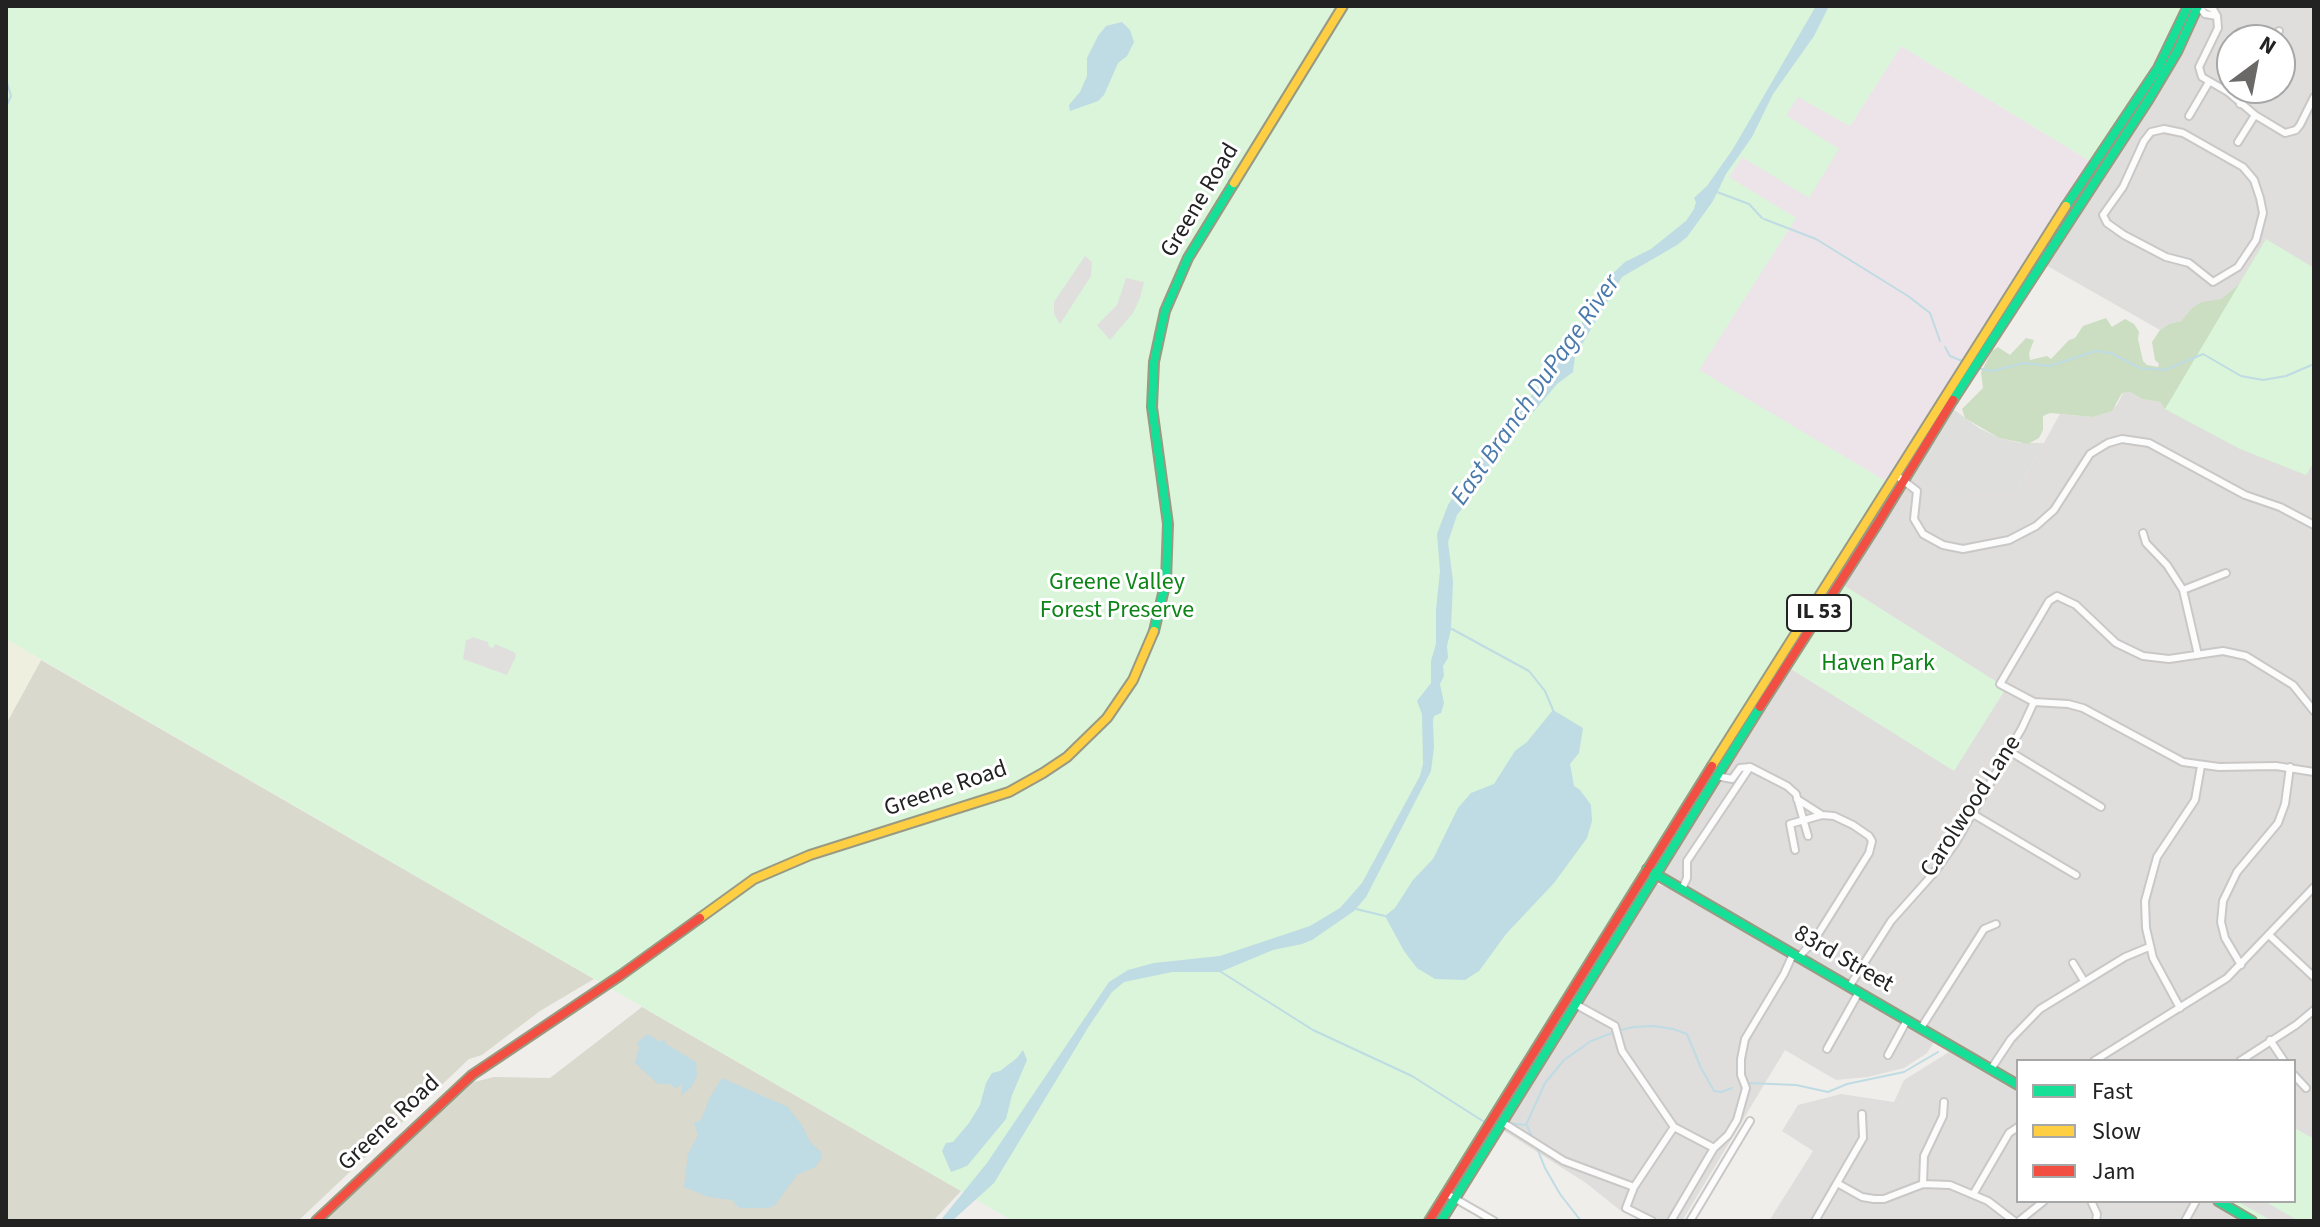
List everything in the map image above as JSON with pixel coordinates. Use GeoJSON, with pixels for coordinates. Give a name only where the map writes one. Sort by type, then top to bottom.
{"type":"FeatureCollection","features":[{"type":"Feature","properties":{"kind":"main road","name":"Greene Road"},"geometry":{"type":"LineString","coordinates":[[316,1221],[484,1066],[621,975],[754,879],[800,858],[986,800],[1018,787],[1067,757],[1107,718],[1133,680],[1149,648],[1166,581],[1168,524],[1152,407],[1154,362],[1165,311],[1188,258],[1343,6]]}},
{"type":"Feature","properties":{"kind":"main road","name":"IL 53"},"geometry":{"type":"LineString","coordinates":[[1429,1221],[1451,1196],[1502,1122],[1575,1004],[1651,871],[1717,776],[2025,268],[2158,68],[2188,6]]}},
{"type":"Feature","properties":{"kind":"main road","name":"IL 53"},"geometry":{"type":"LineString","coordinates":[[1441,1221],[1451,1196],[1651,871],[1900,478],[2134,121],[2177,52],[2199,6]]}},
{"type":"Feature","properties":{"kind":"main road","name":"83rd Street"},"geometry":{"type":"LineString","coordinates":[[1651,871],[2016,1084]]}},
{"type":"Feature","properties":{"kind":"main road"},"geometry":{"type":"LineString","coordinates":[[2221,1203],[2252,1221]]}},
{"type":"Feature","properties":{"kind":"street"},"geometry":{"type":"LineString","coordinates":[[2199,6],[2205,14],[2217,16]]}},
{"type":"Feature","properties":{"kind":"street"},"geometry":{"type":"LineString","coordinates":[[2207,6],[2217,16],[2218,28],[2199,67],[2202,77],[2216,86]]}},
{"type":"Feature","properties":{"kind":"street"},"geometry":{"type":"LineString","coordinates":[[2189,116],[2209,82]]}},
{"type":"Feature","properties":{"kind":"street"},"geometry":{"type":"LineString","coordinates":[[2240,104],[2280,132],[2290,133],[2300,125],[2314,97]]}},
{"type":"Feature","properties":{"kind":"street"},"geometry":{"type":"LineString","coordinates":[[2238,142],[2255,115]]}},
{"type":"Feature","properties":{"kind":"street"},"geometry":{"type":"LineString","coordinates":[[2123,119],[2134,121],[2151,132]]}},
{"type":"Feature","properties":{"kind":"street"},"geometry":{"type":"LineString","coordinates":[[2123,119],[2128,130],[2144,141]]}},
{"type":"Feature","properties":{"kind":"street"},"geometry":{"type":"LineString","coordinates":[[2164,129],[2183,133],[2243,167],[2254,180],[2263,213],[2262,227],[2238,267],[2213,282],[2189,263],[2163,255],[2124,235],[2107,223],[2103,215],[2123,187],[2151,132],[2164,129]]}},
{"type":"Feature","properties":{"kind":"street"},"geometry":{"type":"LineString","coordinates":[[1900,478],[1917,491],[1914,519],[1923,534],[1943,545],[1973,549],[2030,531],[2054,510],[2081,465],[2095,450],[2114,441],[2135,440],[2149,443],[2245,495],[2280,507],[2314,525]]}},
{"type":"Feature","properties":{"kind":"street"},"geometry":{"type":"LineString","coordinates":[[2143,533],[2146,543],[2167,565],[2183,590],[2198,655]]}},
{"type":"Feature","properties":{"kind":"street"},"geometry":{"type":"LineString","coordinates":[[2183,590],[2226,573]]}},
{"type":"Feature","properties":{"kind":"street"},"geometry":{"type":"LineString","coordinates":[[2314,711],[2293,685],[2246,656],[2223,651],[2161,659],[2136,654],[2116,643],[2066,598],[2057,596],[2049,601],[2000,684],[2034,702],[2083,708],[2171,758],[2201,766],[2290,767],[2314,772]]}},
{"type":"Feature","properties":{"kind":"street","name":"Carolwood Lane"},"geometry":{"type":"LineString","coordinates":[[1849,987],[1891,921],[1945,858],[2009,751],[2034,702]]}},
{"type":"Feature","properties":{"kind":"street"},"geometry":{"type":"LineString","coordinates":[[2009,751],[2101,807]]}},
{"type":"Feature","properties":{"kind":"street"},"geometry":{"type":"LineString","coordinates":[[2180,1008],[2149,947],[2145,917],[2149,878],[2162,848],[2195,800],[2201,766]]}},
{"type":"Feature","properties":{"kind":"street"},"geometry":{"type":"LineString","coordinates":[[1717,776],[1732,779],[1740,768],[1750,767],[1787,786],[1796,794],[1808,836]]}},
{"type":"Feature","properties":{"kind":"street"},"geometry":{"type":"LineString","coordinates":[[1682,889],[1687,878],[1687,861],[1750,767]]}},
{"type":"Feature","properties":{"kind":"street"},"geometry":{"type":"LineString","coordinates":[[2241,965],[2228,948],[2223,930],[2225,893],[2237,872],[2278,823],[2287,793],[2290,767]]}},
{"type":"Feature","properties":{"kind":"street"},"geometry":{"type":"LineString","coordinates":[[1797,799],[1822,815]]}},
{"type":"Feature","properties":{"kind":"street"},"geometry":{"type":"LineString","coordinates":[[1973,814],[2076,875]]}},
{"type":"Feature","properties":{"kind":"street"},"geometry":{"type":"LineString","coordinates":[[1671,1221],[1714,1148],[1732,1128],[1746,1088],[1741,1075],[1745,1039],[1784,974],[1796,956],[1815,939],[1872,847],[1869,836],[1853,825],[1834,816],[1822,815],[1790,824],[1795,850]]}},
{"type":"Feature","properties":{"kind":"street"},"geometry":{"type":"LineString","coordinates":[[2097,1059],[2218,984],[2241,965],[2314,887]]}},
{"type":"Feature","properties":{"kind":"street"},"geometry":{"type":"LineString","coordinates":[[1921,1028],[1984,929],[1996,924]]}},
{"type":"Feature","properties":{"kind":"street"},"geometry":{"type":"LineString","coordinates":[[2269,935],[2314,977]]}},
{"type":"Feature","properties":{"kind":"street"},"geometry":{"type":"LineString","coordinates":[[1991,1069],[2011,1039],[2050,1002],[2149,947]]}},
{"type":"Feature","properties":{"kind":"street"},"geometry":{"type":"LineString","coordinates":[[2073,963],[2084,981]]}},
{"type":"Feature","properties":{"kind":"street"},"geometry":{"type":"LineString","coordinates":[[1827,1049],[1859,992]]}},
{"type":"Feature","properties":{"kind":"street"},"geometry":{"type":"LineString","coordinates":[[1575,1004],[1615,1026],[1622,1051],[1674,1127],[1714,1148]]}},
{"type":"Feature","properties":{"kind":"street"},"geometry":{"type":"LineString","coordinates":[[2243,1059],[2314,1010]]}},
{"type":"Feature","properties":{"kind":"street"},"geometry":{"type":"LineString","coordinates":[[1888,1055],[1907,1020]]}},
{"type":"Feature","properties":{"kind":"street"},"geometry":{"type":"LineString","coordinates":[[2270,1040],[2283,1059]]}},
{"type":"Feature","properties":{"kind":"street"},"geometry":{"type":"LineString","coordinates":[[2296,1077],[2306,1088]]}},
{"type":"Feature","properties":{"kind":"street"},"geometry":{"type":"LineString","coordinates":[[1923,1184],[1924,1156],[1943,1116],[1944,1102]]}},
{"type":"Feature","properties":{"kind":"street"},"geometry":{"type":"LineString","coordinates":[[1815,1221],[1863,1138],[1862,1114]]}},
{"type":"Feature","properties":{"kind":"street"},"geometry":{"type":"LineString","coordinates":[[1690,1221],[1750,1121]]}},
{"type":"Feature","properties":{"kind":"street"},"geometry":{"type":"LineString","coordinates":[[1502,1122],[1564,1161],[1634,1187]]}},
{"type":"Feature","properties":{"kind":"street"},"geometry":{"type":"LineString","coordinates":[[1652,1221],[1626,1208],[1634,1187],[1674,1127]]}},
{"type":"Feature","properties":{"kind":"street"},"geometry":{"type":"LineString","coordinates":[[1974,1193],[2009,1133],[2016,1128]]}},
{"type":"Feature","properties":{"kind":"street"},"geometry":{"type":"LineString","coordinates":[[1837,1183],[1862,1197],[1874,1199],[1884,1199],[1923,1184],[1950,1185],[1974,1193],[2017,1221],[2041,1203]]}},
{"type":"Feature","properties":{"kind":"street"},"geometry":{"type":"LineString","coordinates":[[1451,1196],[1494,1221]]}},
{"type":"Feature","properties":{"kind":"street"},"geometry":{"type":"LineString","coordinates":[[2185,1221],[2195,1203]]}},
{"type":"Feature","properties":{"kind":"shaded area"},"geometry":{"type":"Polygon","coordinates":[[[2202,6],[2314,6],[2314,339],[2266,239],[2239,284],[2221,299],[2192,308],[2181,321],[2160,330],[2044,264],[2202,6]]]}},
{"type":"Feature","properties":{"kind":"shaded area"},"geometry":{"type":"Polygon","coordinates":[[[1901,46],[2090,161],[1887,482],[1698,370],[1796,218],[1728,178],[1742,157],[1838,150],[1785,116],[1798,96],[1850,126],[1901,46]]]}},
{"type":"Feature","properties":{"kind":"shaded area"},"geometry":{"type":"Polygon","coordinates":[[[1085,256],[1092,262],[1091,276],[1060,324],[1054,314],[1054,302],[1085,256]]]}},
{"type":"Feature","properties":{"kind":"shaded area"},"geometry":{"type":"Polygon","coordinates":[[[1126,278],[1144,282],[1140,298],[1133,313],[1110,340],[1097,325],[1117,305],[1126,278]]]}},
{"type":"Feature","properties":{"kind":"shaded area"},"geometry":{"type":"Polygon","coordinates":[[[2130,392],[2142,399],[2160,402],[2165,409],[2240,449],[2306,475],[2314,462],[2314,1139],[2296,1129],[2296,1059],[2016,1059],[2016,1079],[1663,872],[1788,667],[1954,770],[2006,688],[1843,585],[1914,471],[2017,491],[2060,414],[2092,417],[2103,414],[2117,405],[2123,393],[2130,392]]]}},
{"type":"Feature","properties":{"kind":"shaded area"},"geometry":{"type":"Polygon","coordinates":[[[1949,406],[1999,438],[2020,443],[2044,443],[2017,491],[1952,495],[1914,471],[1949,406]]]}},
{"type":"Feature","properties":{"kind":"shaded area"},"geometry":{"type":"Polygon","coordinates":[[[472,637],[488,642],[489,647],[493,648],[495,644],[514,652],[516,656],[507,675],[463,659],[466,640],[472,637]]]}},
{"type":"Feature","properties":{"kind":"shaded area"},"geometry":{"type":"Polygon","coordinates":[[[41,660],[594,979],[540,1011],[482,1055],[469,1059],[298,1221],[6,1221],[6,724],[41,660]]]}},
{"type":"Feature","properties":{"kind":"shaded area"},"geometry":{"type":"Polygon","coordinates":[[[1657,884],[1669,888],[1934,1042],[1927,1053],[1904,1068],[1868,1077],[1836,1080],[1785,1050],[1682,1221],[1641,1221],[1621,1211],[1586,1183],[1501,1129],[1657,884]]]}},
{"type":"Feature","properties":{"kind":"shaded area"},"geometry":{"type":"Polygon","coordinates":[[[642,1007],[961,1191],[933,1221],[324,1221],[474,1082],[494,1077],[550,1078],[642,1007]]]}},
{"type":"Feature","properties":{"kind":"shaded area"},"geometry":{"type":"Polygon","coordinates":[[[1949,1052],[2016,1090],[2016,1203],[2211,1203],[2242,1221],[1769,1221],[1813,1151],[1782,1131],[1798,1105],[1841,1094],[1894,1102],[1904,1080],[1949,1052]]]}},
{"type":"Feature","properties":{"kind":"shaded area"},"geometry":{"type":"Polygon","coordinates":[[[2240,1203],[2268,1203],[2299,1221],[2272,1221],[2240,1203]]]}},
{"type":"Feature","properties":{"kind":"green space","name":"Greene Valley Forest Preserve"},"geometry":{"type":"Polygon","coordinates":[[[6,6],[2182,6],[2149,71],[2090,161],[1901,46],[1850,126],[1798,97],[1786,115],[1839,149],[1809,198],[1742,157],[1729,177],[1796,218],[1699,370],[1887,482],[1423,1221],[1013,1221],[6,639],[6,6]]]}},
{"type":"Feature","properties":{"kind":"green space"},"geometry":{"type":"Polygon","coordinates":[[[2266,239],[2314,462],[2306,475],[2240,449],[2165,409],[2160,402],[2142,399],[2130,392],[2122,393],[2112,411],[2093,417],[2050,413],[2043,416],[2043,430],[2039,438],[2028,444],[1999,438],[1965,418],[1962,409],[1983,388],[1981,372],[1992,351],[1998,347],[2010,355],[2026,338],[2034,340],[2030,360],[2047,356],[2051,359],[2069,340],[2075,338],[2083,326],[2106,318],[2112,327],[2125,319],[2134,324],[2139,332],[2143,361],[2158,367],[2152,342],[2160,330],[2181,321],[2202,302],[2221,299],[2239,284],[2266,239]]]}},
{"type":"Feature","properties":{"kind":"green space"},"geometry":{"type":"Polygon","coordinates":[[[2266,239],[2314,268],[2314,462],[2306,475],[2240,449],[2165,409],[2266,239]]]}},
{"type":"Feature","properties":{"kind":"green space","name":"Haven Park"},"geometry":{"type":"Polygon","coordinates":[[[1843,585],[2006,688],[1954,771],[1788,667],[1843,585]]]}},
{"type":"Feature","properties":{"kind":"green space"},"geometry":{"type":"Polygon","coordinates":[[[6,639],[41,660],[6,724],[6,639]]]}},
{"type":"Feature","properties":{"kind":"green space"},"geometry":{"type":"Polygon","coordinates":[[[2296,1129],[2314,1139],[2314,1221],[2261,1221],[2230,1203],[2296,1203],[2296,1129]]]}},
{"type":"Feature","properties":{"kind":"water","name":"East Branch DuPage River"},"geometry":{"type":"Polygon","coordinates":[[[1816,6],[1829,6],[1814,36],[1773,94],[1752,137],[1726,174],[1713,201],[1687,237],[1622,277],[1575,356],[1573,372],[1557,384],[1497,455],[1480,478],[1478,488],[1457,515],[1448,542],[1453,581],[1451,629],[1448,658],[1443,666],[1444,676],[1440,684],[1444,703],[1441,713],[1434,716],[1433,721],[1431,771],[1366,897],[1354,911],[1302,944],[1273,950],[1220,972],[1172,972],[1124,982],[1112,992],[1089,1026],[994,1183],[952,1221],[940,1221],[987,1163],[1109,982],[1128,970],[1154,963],[1220,956],[1310,926],[1340,908],[1362,883],[1420,776],[1423,764],[1422,714],[1417,701],[1431,683],[1440,571],[1437,534],[1448,505],[1477,463],[1566,352],[1605,281],[1625,262],[1651,249],[1686,221],[1694,209],[1694,198],[1707,186],[1733,149],[1816,6]]]}},
{"type":"Feature","properties":{"kind":"water"},"geometry":{"type":"Polygon","coordinates":[[[1122,22],[1130,30],[1134,42],[1127,56],[1118,63],[1104,95],[1098,101],[1070,111],[1069,105],[1080,92],[1087,76],[1087,58],[1098,36],[1106,26],[1122,22]]]}},
{"type":"Feature","properties":{"kind":"water"},"geometry":{"type":"Polygon","coordinates":[[[1553,710],[1583,728],[1579,753],[1570,764],[1574,786],[1591,805],[1592,821],[1587,838],[1554,883],[1506,934],[1479,971],[1465,980],[1435,979],[1417,968],[1385,916],[1395,908],[1413,880],[1433,859],[1458,808],[1471,793],[1494,784],[1515,751],[1527,742],[1553,710]]]}},
{"type":"Feature","properties":{"kind":"water"},"geometry":{"type":"Polygon","coordinates":[[[647,1034],[661,1042],[664,1039],[666,1044],[696,1062],[697,1076],[681,1096],[682,1083],[676,1089],[670,1084],[658,1084],[635,1063],[639,1048],[637,1043],[647,1034]]]}},
{"type":"Feature","properties":{"kind":"water"},"geometry":{"type":"Polygon","coordinates":[[[1023,1050],[1027,1060],[1006,1119],[967,1166],[951,1172],[942,1151],[946,1143],[953,1142],[969,1123],[980,1105],[992,1073],[1000,1071],[1023,1050]]]}},
{"type":"Feature","properties":{"kind":"water"},"geometry":{"type":"Polygon","coordinates":[[[722,1078],[788,1107],[810,1142],[821,1152],[821,1159],[815,1167],[797,1175],[775,1205],[769,1208],[739,1208],[732,1200],[708,1197],[684,1187],[688,1154],[698,1135],[694,1123],[701,1120],[722,1078]]]}},
{"type":"Feature","properties":{"kind":"waterway"},"geometry":{"type":"LineString","coordinates":[[6,79],[11,96],[6,107]]}},
{"type":"Feature","properties":{"kind":"waterway"},"geometry":{"type":"LineString","coordinates":[[1717,192],[1749,204],[1762,218]]}},
{"type":"Feature","properties":{"kind":"waterway"},"geometry":{"type":"LineString","coordinates":[[1764,219],[1816,239],[1908,296],[1930,313],[1940,341]]}},
{"type":"Feature","properties":{"kind":"waterway"},"geometry":{"type":"LineString","coordinates":[[1945,347],[1950,356],[1962,361]]}},
{"type":"Feature","properties":{"kind":"waterway"},"geometry":{"type":"LineString","coordinates":[[1977,368],[1992,371],[2024,363],[2050,366],[2096,351],[2111,353],[2140,368],[2165,370],[2203,354],[2241,376],[2263,380],[2286,376],[2314,364]]}},
{"type":"Feature","properties":{"kind":"waterway"},"geometry":{"type":"LineString","coordinates":[[1452,629],[1529,671],[1545,691],[1553,710]]}},
{"type":"Feature","properties":{"kind":"waterway"},"geometry":{"type":"LineString","coordinates":[[1356,909],[1385,916]]}},
{"type":"Feature","properties":{"kind":"waterway"},"geometry":{"type":"LineString","coordinates":[[1218,970],[1313,1030],[1412,1076],[1486,1123]]}},
{"type":"Feature","properties":{"kind":"waterway"},"geometry":{"type":"LineString","coordinates":[[1621,1030],[1654,1026],[1687,1034],[1714,1091],[1732,1088]]}},
{"type":"Feature","properties":{"kind":"waterway"},"geometry":{"type":"LineString","coordinates":[[1526,1125],[1545,1083],[1564,1060],[1591,1041],[1615,1032]]}},
{"type":"Feature","properties":{"kind":"waterway"},"geometry":{"type":"LineString","coordinates":[[1748,1083],[1796,1085],[1828,1092],[1847,1084],[1904,1072],[1938,1052]]}},
{"type":"Feature","properties":{"kind":"waterway"},"geometry":{"type":"LineString","coordinates":[[1510,1123],[1525,1125]]}},
{"type":"Feature","properties":{"kind":"waterway"},"geometry":{"type":"LineString","coordinates":[[1527,1126],[1532,1136]]}},
{"type":"Feature","properties":{"kind":"waterway"},"geometry":{"type":"LineString","coordinates":[[1537,1148],[1560,1194],[1581,1221]]}},
{"type":"Feature","properties":{"kind":"traffic: fast"},"geometry":{"type":"LineString","coordinates":[[2066,206],[2158,68],[2188,6]]}},
{"type":"Feature","properties":{"kind":"traffic: fast"},"geometry":{"type":"LineString","coordinates":[[1953,400],[2149,99],[2177,52],[2198,6]]}},
{"type":"Feature","properties":{"kind":"traffic: fast"},"geometry":{"type":"LineString","coordinates":[[1154,631],[1166,581],[1168,524],[1152,407],[1154,362],[1165,311],[1188,258],[1234,183]]}},
{"type":"Feature","properties":{"kind":"traffic: fast"},"geometry":{"type":"LineString","coordinates":[[1441,1221],[1760,707]]}},
{"type":"Feature","properties":{"kind":"traffic: fast"},"geometry":{"type":"LineString","coordinates":[[1647,869],[2016,1084]]}},
{"type":"Feature","properties":{"kind":"traffic: fast"},"geometry":{"type":"LineString","coordinates":[[2221,1203],[2252,1221]]}},
{"type":"Feature","properties":{"kind":"traffic: slow"},"geometry":{"type":"LineString","coordinates":[[1234,183],[1343,6]]}},
{"type":"Feature","properties":{"kind":"traffic: slow"},"geometry":{"type":"LineString","coordinates":[[1712,766],[2066,206]]}},
{"type":"Feature","properties":{"kind":"traffic: slow"},"geometry":{"type":"LineString","coordinates":[[700,918],[754,879],[810,855],[1009,792],[1043,773],[1067,757],[1107,718],[1133,680],[1154,631]]}},
{"type":"Feature","properties":{"kind":"traffic: jam"},"geometry":{"type":"LineString","coordinates":[[1760,707],[1953,400]]}},
{"type":"Feature","properties":{"kind":"traffic: jam"},"geometry":{"type":"LineString","coordinates":[[1429,1221],[1712,766]]}},
{"type":"Feature","properties":{"kind":"traffic: jam"},"geometry":{"type":"LineString","coordinates":[[316,1221],[472,1075],[700,918]]}}]}
